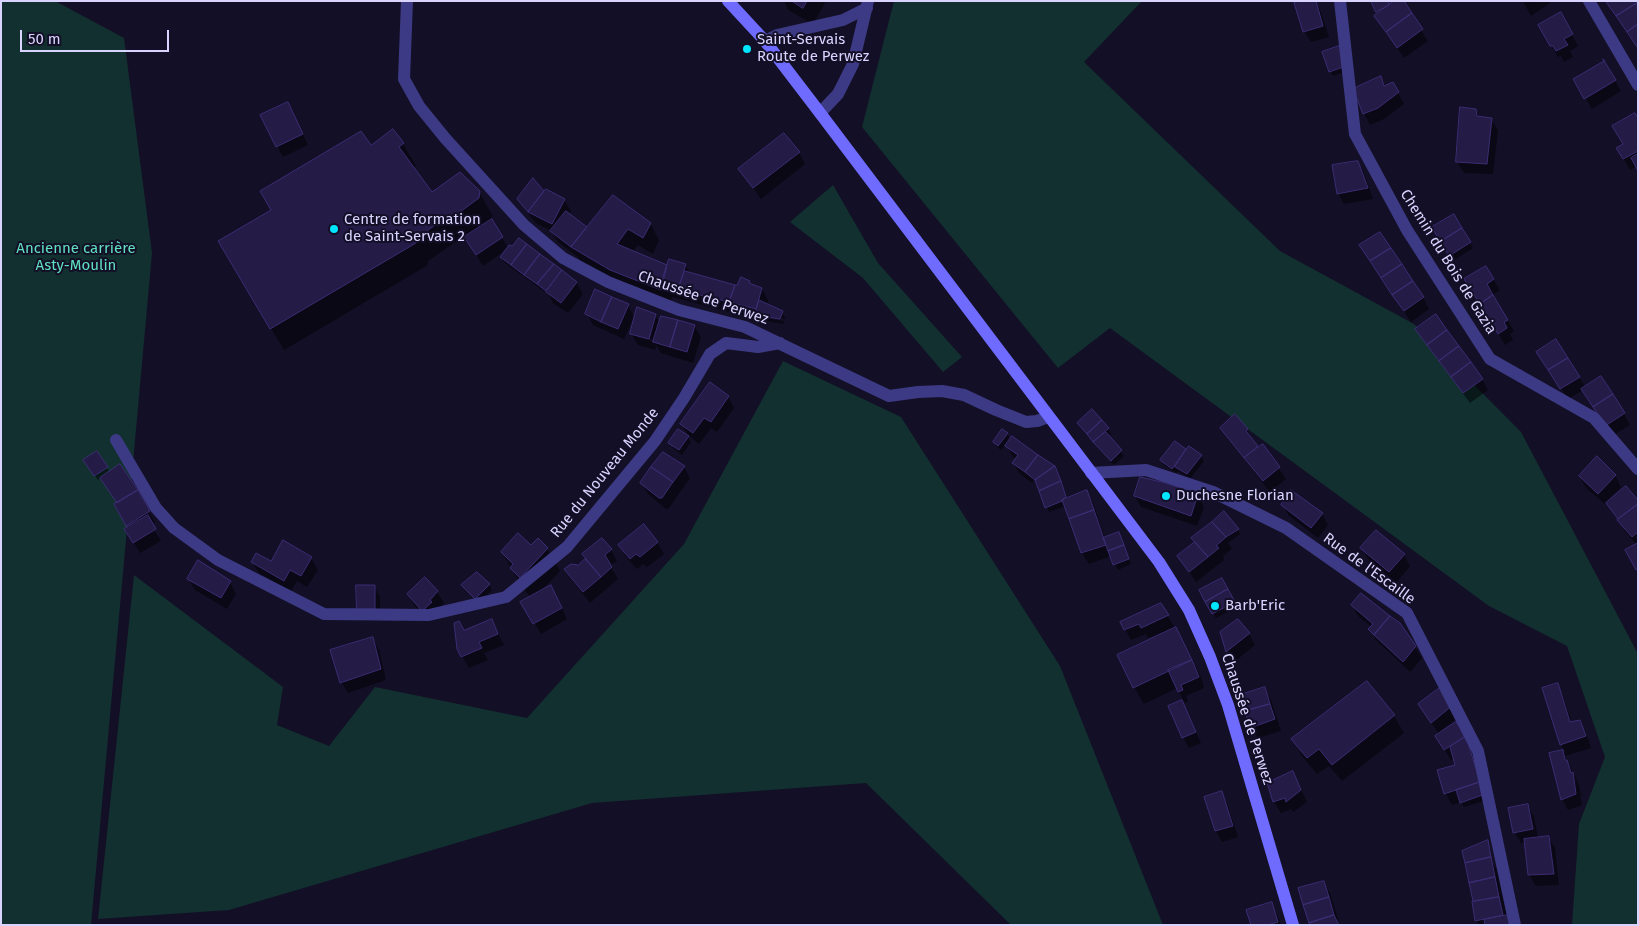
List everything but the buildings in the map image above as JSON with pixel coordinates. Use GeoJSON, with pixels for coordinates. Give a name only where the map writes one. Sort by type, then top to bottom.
{"type":"FeatureCollection","features":[{"type":"Feature","properties":{"kind":"main road","name":"Chaussée de Perwez"},"geometry":{"type":"LineString","coordinates":[[728,1],[765,41],[1159,562],[1193,618],[1228,705],[1293,925]]}},
{"type":"Feature","properties":{"kind":"street","name":"Chemin du Bois de Gazia"},"geometry":{"type":"LineString","coordinates":[[1340,1],[1355,134],[1418,246],[1490,360],[1594,418],[1638,469]]}},
{"type":"Feature","properties":{"kind":"street"},"geometry":{"type":"LineString","coordinates":[[1589,1],[1638,85]]}},
{"type":"Feature","properties":{"kind":"street","name":"Chaussée de Perwez"},"geometry":{"type":"LineString","coordinates":[[403,2],[404,78],[419,106],[524,225],[563,258],[608,282],[679,310],[745,327],[889,396],[942,391],[964,395],[1026,422],[1048,417]]}},
{"type":"Feature","properties":{"kind":"street"},"geometry":{"type":"LineString","coordinates":[[765,41],[777,35],[843,20],[868,4]]}},
{"type":"Feature","properties":{"kind":"street"},"geometry":{"type":"LineString","coordinates":[[820,113],[838,94],[854,64],[868,4]]}},
{"type":"Feature","properties":{"kind":"street","name":"Rue du Nouveau Monde"},"geometry":{"type":"LineString","coordinates":[[116,440],[156,508],[174,528],[218,560],[324,614],[429,615],[506,597],[567,547],[654,441],[684,398],[710,354],[726,343],[758,347],[780,343]]}},
{"type":"Feature","properties":{"kind":"street","name":"Rue de l'Escaille"},"geometry":{"type":"LineString","coordinates":[[1090,472],[1146,470],[1213,492],[1286,528],[1407,613],[1478,751],[1515,925]]}},
{"type":"Feature","properties":{"kind":"green space","name":"Ancienne carrière Asty-Moulin"},"geometry":{"type":"Polygon","coordinates":[[[1,1],[55,1],[124,38],[152,253],[91,925],[1,925],[1,1]]]}},
{"type":"Feature","properties":{"kind":"green space"},"geometry":{"type":"Polygon","coordinates":[[[894,1],[1142,1],[1084,62],[1280,251],[1414,324],[1521,432],[1638,654],[1638,925],[1572,925],[1579,824],[1605,757],[1567,646],[1489,606],[1110,328],[1058,368],[862,127],[894,1]]]}},
{"type":"Feature","properties":{"kind":"green space"},"geometry":{"type":"Polygon","coordinates":[[[833,185],[878,263],[962,357],[943,372],[863,278],[790,222],[833,185]]]}},
{"type":"Feature","properties":{"kind":"green space"},"geometry":{"type":"Polygon","coordinates":[[[783,361],[901,417],[1060,666],[1163,925],[1011,925],[866,783],[592,803],[229,910],[98,919],[134,575],[283,687],[277,725],[329,746],[375,687],[527,718],[684,544],[783,361]]]}},
{"type":"Feature","properties":{"kind":"place","name":"Saint-Servais Route de Perwez"},"geometry":{"type":"Point","coordinates":[747,49]}},
{"type":"Feature","properties":{"kind":"place","name":"Centre de formation de Saint-Servais 2"},"geometry":{"type":"Point","coordinates":[334,229]}},
{"type":"Feature","properties":{"kind":"place","name":"Duchesne Florian"},"geometry":{"type":"Point","coordinates":[1166,496]}},
{"type":"Feature","properties":{"kind":"place","name":"Barb'Eric"},"geometry":{"type":"Point","coordinates":[1215,606]}}]}
